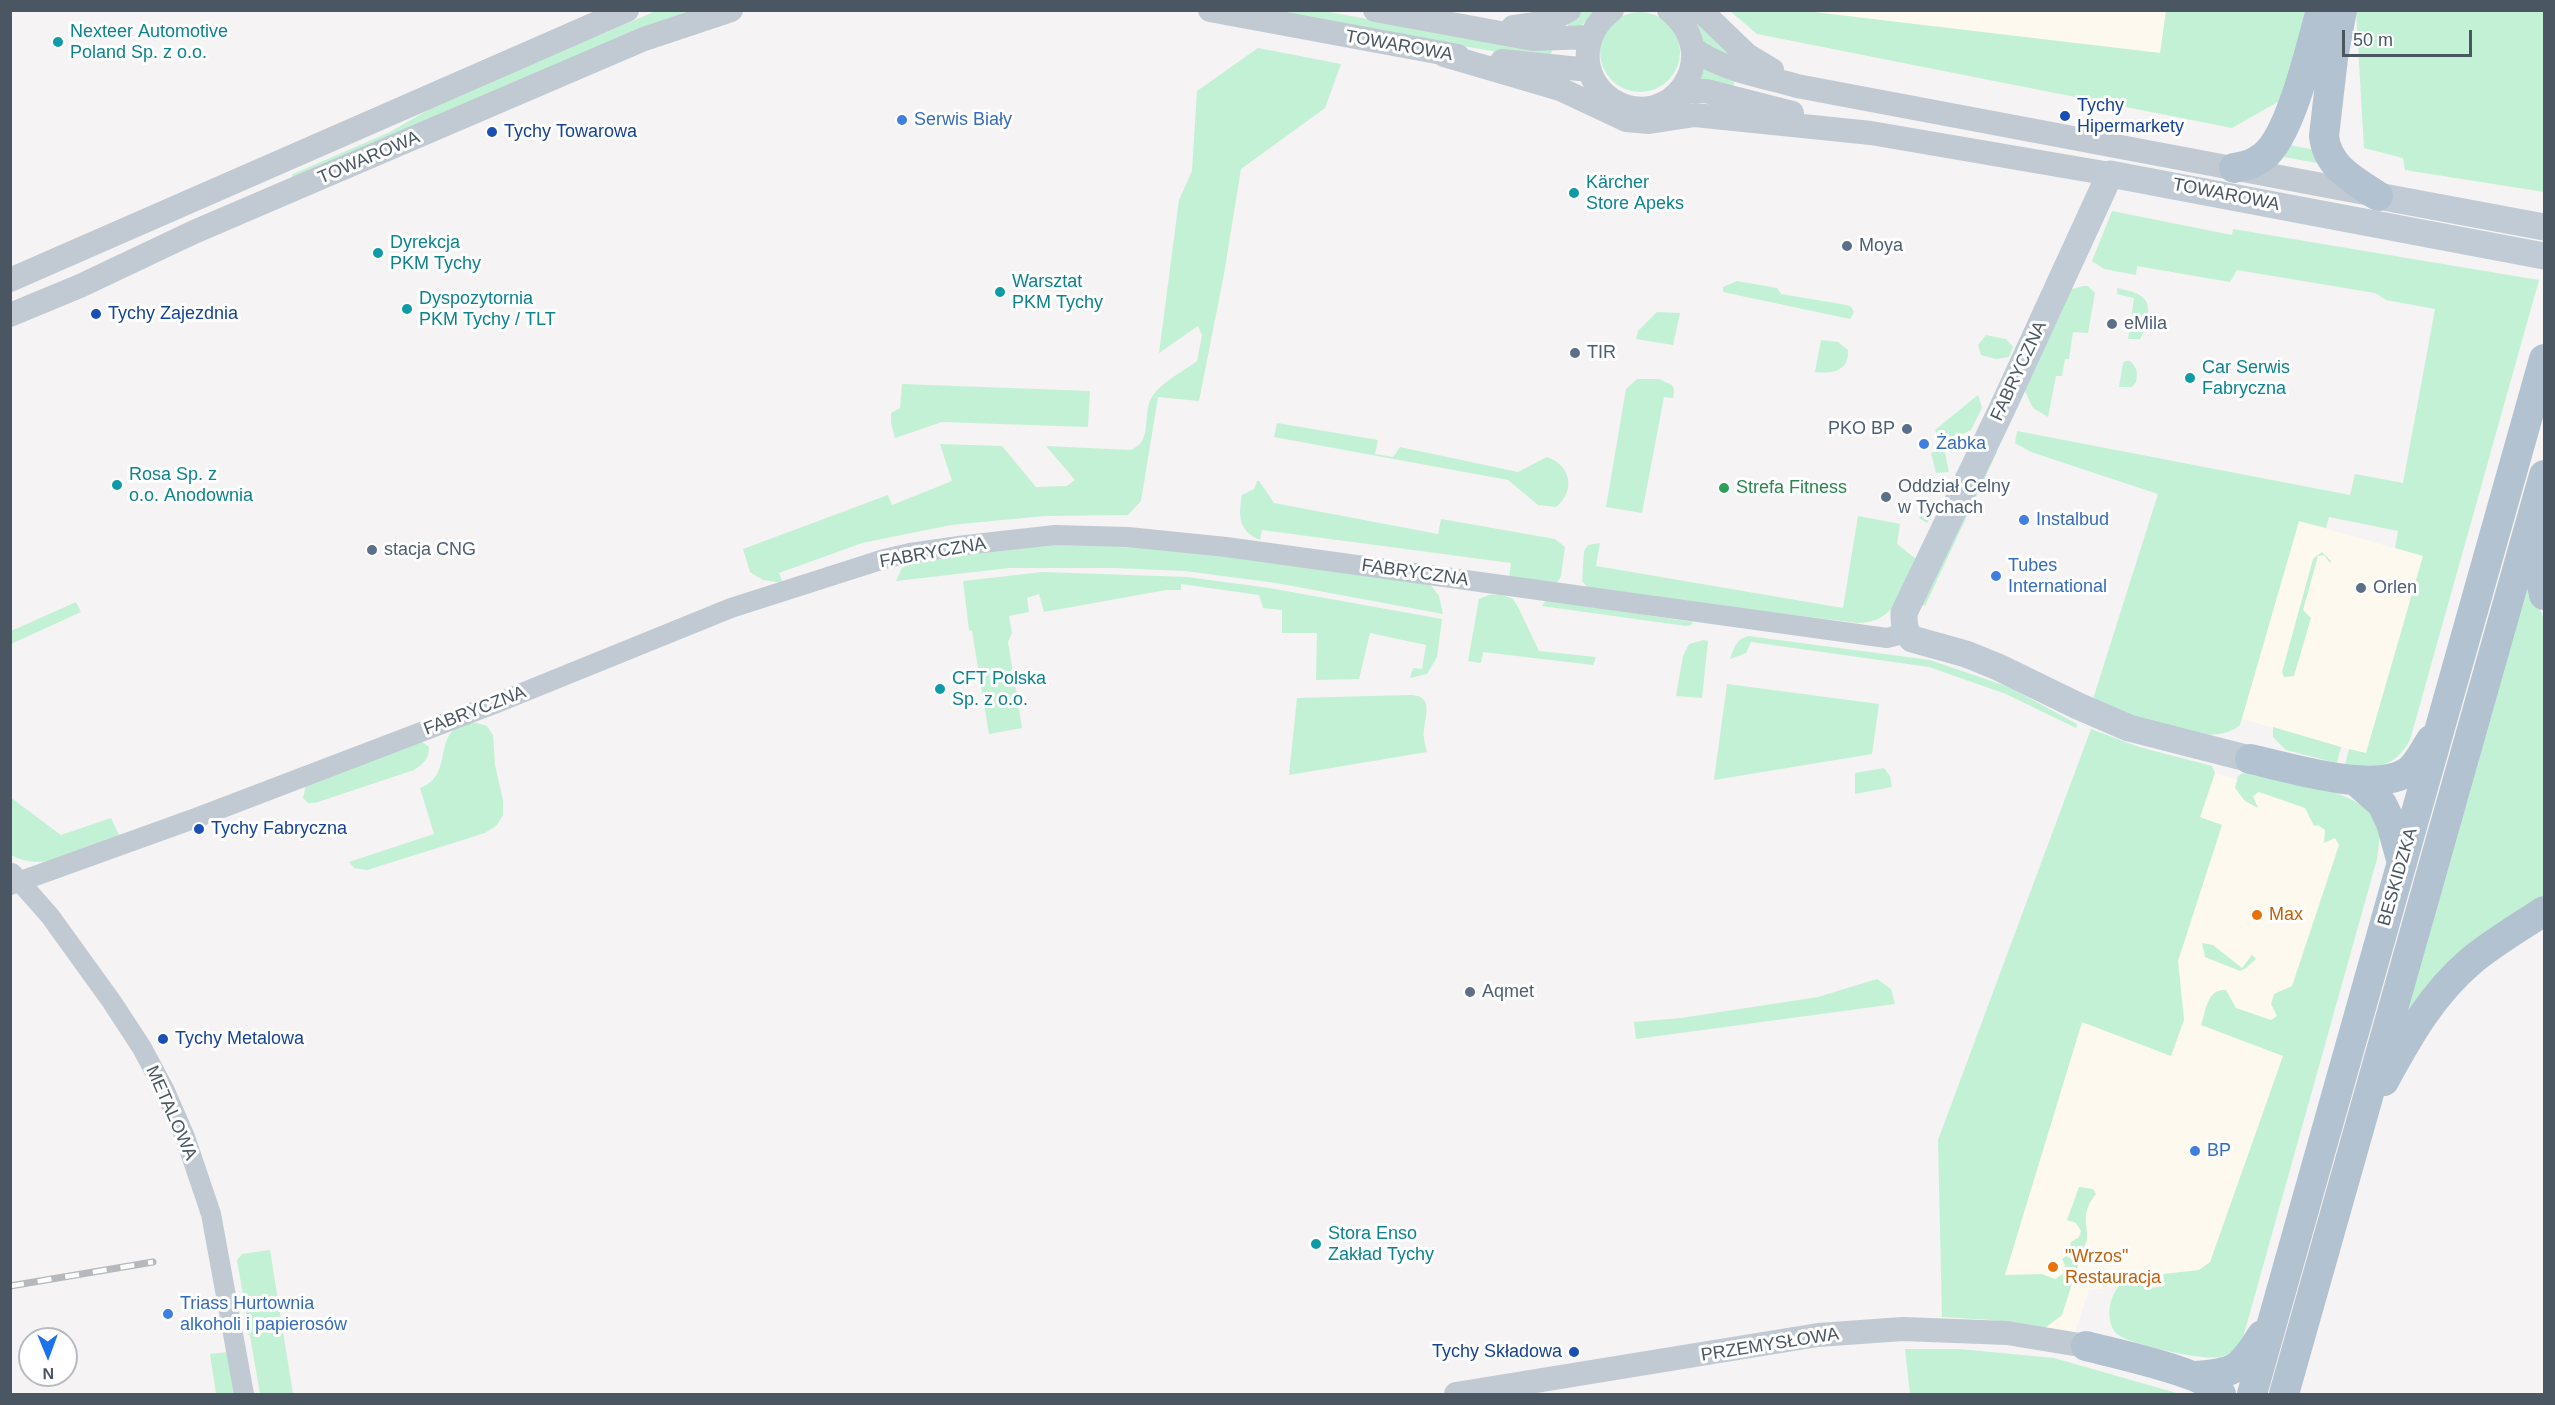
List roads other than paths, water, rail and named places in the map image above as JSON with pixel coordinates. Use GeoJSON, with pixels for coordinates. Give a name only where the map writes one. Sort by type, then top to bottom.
{"type":"FeatureCollection","features":[{"type":"Feature","properties":{"kind":"main road"},"geometry":{"type":"LineString","coordinates":[[2234,168],[2252,164],[2266,155],[2278,138],[2296,91],[2321,10]]}},
{"type":"Feature","properties":{"kind":"main road"},"geometry":{"type":"LineString","coordinates":[[2342,10],[2333,58],[2324,136],[2325,147],[2333,162],[2343,172],[2378,196],[2544,226]]}},
{"type":"Feature","properties":{"kind":"main road","name":"TOWAROWA"},"geometry":{"type":"LineString","coordinates":[[2110,174],[2544,256]]}},
{"type":"Feature","properties":{"kind":"main road","name":"FABRYCZNA"},"geometry":{"type":"LineString","coordinates":[[1906,633],[1904,613],[2002,409],[2110,174]]}},
{"type":"Feature","properties":{"kind":"main road","name":"BESKIDZKA"},"geometry":{"type":"LineString","coordinates":[[2252,1395],[2544,359]]}},
{"type":"Feature","properties":{"kind":"main road"},"geometry":{"type":"LineString","coordinates":[[2541,488],[2540,574],[2544,595]]}},
{"type":"Feature","properties":{"kind":"main road","name":"BESKIDZKA"},"geometry":{"type":"LineString","coordinates":[[2284,1395],[2541,488]]}},
{"type":"Feature","properties":{"kind":"main road"},"geometry":{"type":"LineString","coordinates":[[1906,633],[1912,639],[1966,654],[1998,667],[2129,728],[2250,759],[2357,782],[2389,780],[2410,770],[2440,727]]}},
{"type":"Feature","properties":{"kind":"main road"},"geometry":{"type":"LineString","coordinates":[[2357,782],[2382,804],[2391,823],[2402,863]]}},
{"type":"Feature","properties":{"kind":"main road"},"geometry":{"type":"LineString","coordinates":[[2358,1128],[2414,1026],[2442,990],[2472,960],[2544,911]]}},
{"type":"Feature","properties":{"kind":"main road"},"geometry":{"type":"LineString","coordinates":[[2196,1376],[2220,1374],[2236,1369],[2252,1350],[2275,1314]]}},
{"type":"Feature","properties":{"kind":"main road"},"geometry":{"type":"LineString","coordinates":[[2086,1346],[2196,1376],[2218,1390],[2221,1395]]}},
{"type":"Feature","properties":{"kind":"street","name":"TOWAROWA"},"geometry":{"type":"LineString","coordinates":[[10,280],[627,10]]}},
{"type":"Feature","properties":{"kind":"street","name":"TOWAROWA"},"geometry":{"type":"LineString","coordinates":[[10,315],[80,286],[261,203],[474,114],[644,39],[731,10]]}},
{"type":"Feature","properties":{"kind":"street","name":"TOWAROWA"},"geometry":{"type":"LineString","coordinates":[[1210,10],[1444,55],[1589,70]]}},
{"type":"Feature","properties":{"kind":"street","name":"TOWAROWA"},"geometry":{"type":"LineString","coordinates":[[1375,10],[1533,39],[1590,37]]}},
{"type":"Feature","properties":{"kind":"street"},"geometry":{"type":"LineString","coordinates":[[1471,28],[1527,26],[1547,22],[1569,10]]}},
{"type":"Feature","properties":{"kind":"street"},"geometry":{"type":"LineString","coordinates":[[1612,10],[1600,21],[1590,37],[1587,54],[1589,70],[1600,90],[1619,104],[1634,108],[1649,108],[1664,103],[1677,94],[1687,81],[1693,66],[1694,49],[1689,33],[1680,19],[1669,10]]}},
{"type":"Feature","properties":{"kind":"street"},"geometry":{"type":"LineString","coordinates":[[1700,10],[1747,55],[1797,86]]}},
{"type":"Feature","properties":{"kind":"street","name":"TOWAROWA"},"geometry":{"type":"LineString","coordinates":[[1694,49],[1700,54],[1742,70],[1797,86],[2378,196]]}},
{"type":"Feature","properties":{"kind":"street"},"geometry":{"type":"LineString","coordinates":[[1444,55],[1560,89],[1626,120],[1649,122],[1695,115],[1871,133]]}},
{"type":"Feature","properties":{"kind":"street"},"geometry":{"type":"LineString","coordinates":[[1677,94],[1692,91],[1706,92],[1871,133]]}},
{"type":"Feature","properties":{"kind":"street","name":"TOWAROWA"},"geometry":{"type":"LineString","coordinates":[[1871,133],[2110,174]]}},
{"type":"Feature","properties":{"kind":"street"},"geometry":{"type":"LineString","coordinates":[[250,176],[261,203]]}},
{"type":"Feature","properties":{"kind":"street","name":"FABRYCZNA"},"geometry":{"type":"LineString","coordinates":[[14,879],[196,818],[497,703],[731,608],[884,559],[966,545],[1055,535],[1128,537],[1227,547],[1887,638],[1906,633]]}},
{"type":"Feature","properties":{"kind":"street","name":"METALOWA"},"geometry":{"type":"LineString","coordinates":[[14,879],[50,916],[117,1008],[165,1091],[185,1137],[211,1214],[244,1395]]}},
{"type":"Feature","properties":{"kind":"street","name":"PRZEMYSŁOWA"},"geometry":{"type":"LineString","coordinates":[[1464,1394],[1818,1335],[1903,1329],[2007,1334],[2086,1346]]}},
{"type":"Feature","properties":{"kind":"railway"},"geometry":{"type":"LineString","coordinates":[[10,1286],[153,1262]]}},
{"type":"Feature","properties":{"kind":"place","name":"Nexteer Automotive Poland Sp. z o.o."},"geometry":{"type":"Point","coordinates":[58,42]}},
{"type":"Feature","properties":{"kind":"place","name":"Tychy Hipermarkety"},"geometry":{"type":"Point","coordinates":[2065,116]}},
{"type":"Feature","properties":{"kind":"place","name":"Serwis Biały"},"geometry":{"type":"Point","coordinates":[902,120]}},
{"type":"Feature","properties":{"kind":"place","name":"Tychy Towarowa"},"geometry":{"type":"Point","coordinates":[492,132]}},
{"type":"Feature","properties":{"kind":"place","name":"Kärcher Store Apeks"},"geometry":{"type":"Point","coordinates":[1574,193]}},
{"type":"Feature","properties":{"kind":"place","name":"Moya"},"geometry":{"type":"Point","coordinates":[1847,246]}},
{"type":"Feature","properties":{"kind":"place","name":"Dyrekcja PKM Tychy"},"geometry":{"type":"Point","coordinates":[378,253]}},
{"type":"Feature","properties":{"kind":"place","name":"Warsztat PKM Tychy"},"geometry":{"type":"Point","coordinates":[1000,292]}},
{"type":"Feature","properties":{"kind":"place","name":"Dyspozytornia PKM Tychy / TLT"},"geometry":{"type":"Point","coordinates":[407,309]}},
{"type":"Feature","properties":{"kind":"place","name":"Tychy Zajezdnia"},"geometry":{"type":"Point","coordinates":[96,314]}},
{"type":"Feature","properties":{"kind":"place","name":"eMila"},"geometry":{"type":"Point","coordinates":[2112,324]}},
{"type":"Feature","properties":{"kind":"place","name":"TIR"},"geometry":{"type":"Point","coordinates":[1575,353]}},
{"type":"Feature","properties":{"kind":"place","name":"Car Serwis Fabryczna"},"geometry":{"type":"Point","coordinates":[2190,378]}},
{"type":"Feature","properties":{"kind":"place","name":"PKO BP"},"geometry":{"type":"Point","coordinates":[1907,429]}},
{"type":"Feature","properties":{"kind":"place","name":"Żabka"},"geometry":{"type":"Point","coordinates":[1924,444]}},
{"type":"Feature","properties":{"kind":"place","name":"Rosa Sp. z o.o. Anodownia"},"geometry":{"type":"Point","coordinates":[117,485]}},
{"type":"Feature","properties":{"kind":"place","name":"Strefa Fitness"},"geometry":{"type":"Point","coordinates":[1724,488]}},
{"type":"Feature","properties":{"kind":"place","name":"Oddział Celny w Tychach"},"geometry":{"type":"Point","coordinates":[1886,497]}},
{"type":"Feature","properties":{"kind":"place","name":"Instalbud"},"geometry":{"type":"Point","coordinates":[2024,520]}},
{"type":"Feature","properties":{"kind":"place","name":"stacja CNG"},"geometry":{"type":"Point","coordinates":[372,550]}},
{"type":"Feature","properties":{"kind":"place","name":"Tubes International"},"geometry":{"type":"Point","coordinates":[1996,576]}},
{"type":"Feature","properties":{"kind":"place","name":"Orlen"},"geometry":{"type":"Point","coordinates":[2361,588]}},
{"type":"Feature","properties":{"kind":"place","name":"CFT Polska Sp. z o.o."},"geometry":{"type":"Point","coordinates":[940,689]}},
{"type":"Feature","properties":{"kind":"place","name":"Tychy Fabryczna"},"geometry":{"type":"Point","coordinates":[199,829]}},
{"type":"Feature","properties":{"kind":"place","name":"Max"},"geometry":{"type":"Point","coordinates":[2257,915]}},
{"type":"Feature","properties":{"kind":"place","name":"Aqmet"},"geometry":{"type":"Point","coordinates":[1470,992]}},
{"type":"Feature","properties":{"kind":"place","name":"Tychy Metalowa"},"geometry":{"type":"Point","coordinates":[163,1039]}},
{"type":"Feature","properties":{"kind":"place","name":"BP"},"geometry":{"type":"Point","coordinates":[2195,1151]}},
{"type":"Feature","properties":{"kind":"place","name":"Stora Enso Zakład Tychy"},"geometry":{"type":"Point","coordinates":[1316,1244]}},
{"type":"Feature","properties":{"kind":"place","name":"\"Wrzos\" Restauracja"},"geometry":{"type":"Point","coordinates":[2053,1267]}},
{"type":"Feature","properties":{"kind":"place","name":"Triass Hurtownia alkoholi i papierosów"},"geometry":{"type":"Point","coordinates":[168,1314]}},
{"type":"Feature","properties":{"kind":"place","name":"Tychy Składowa"},"geometry":{"type":"Point","coordinates":[1574,1352]}}]}
